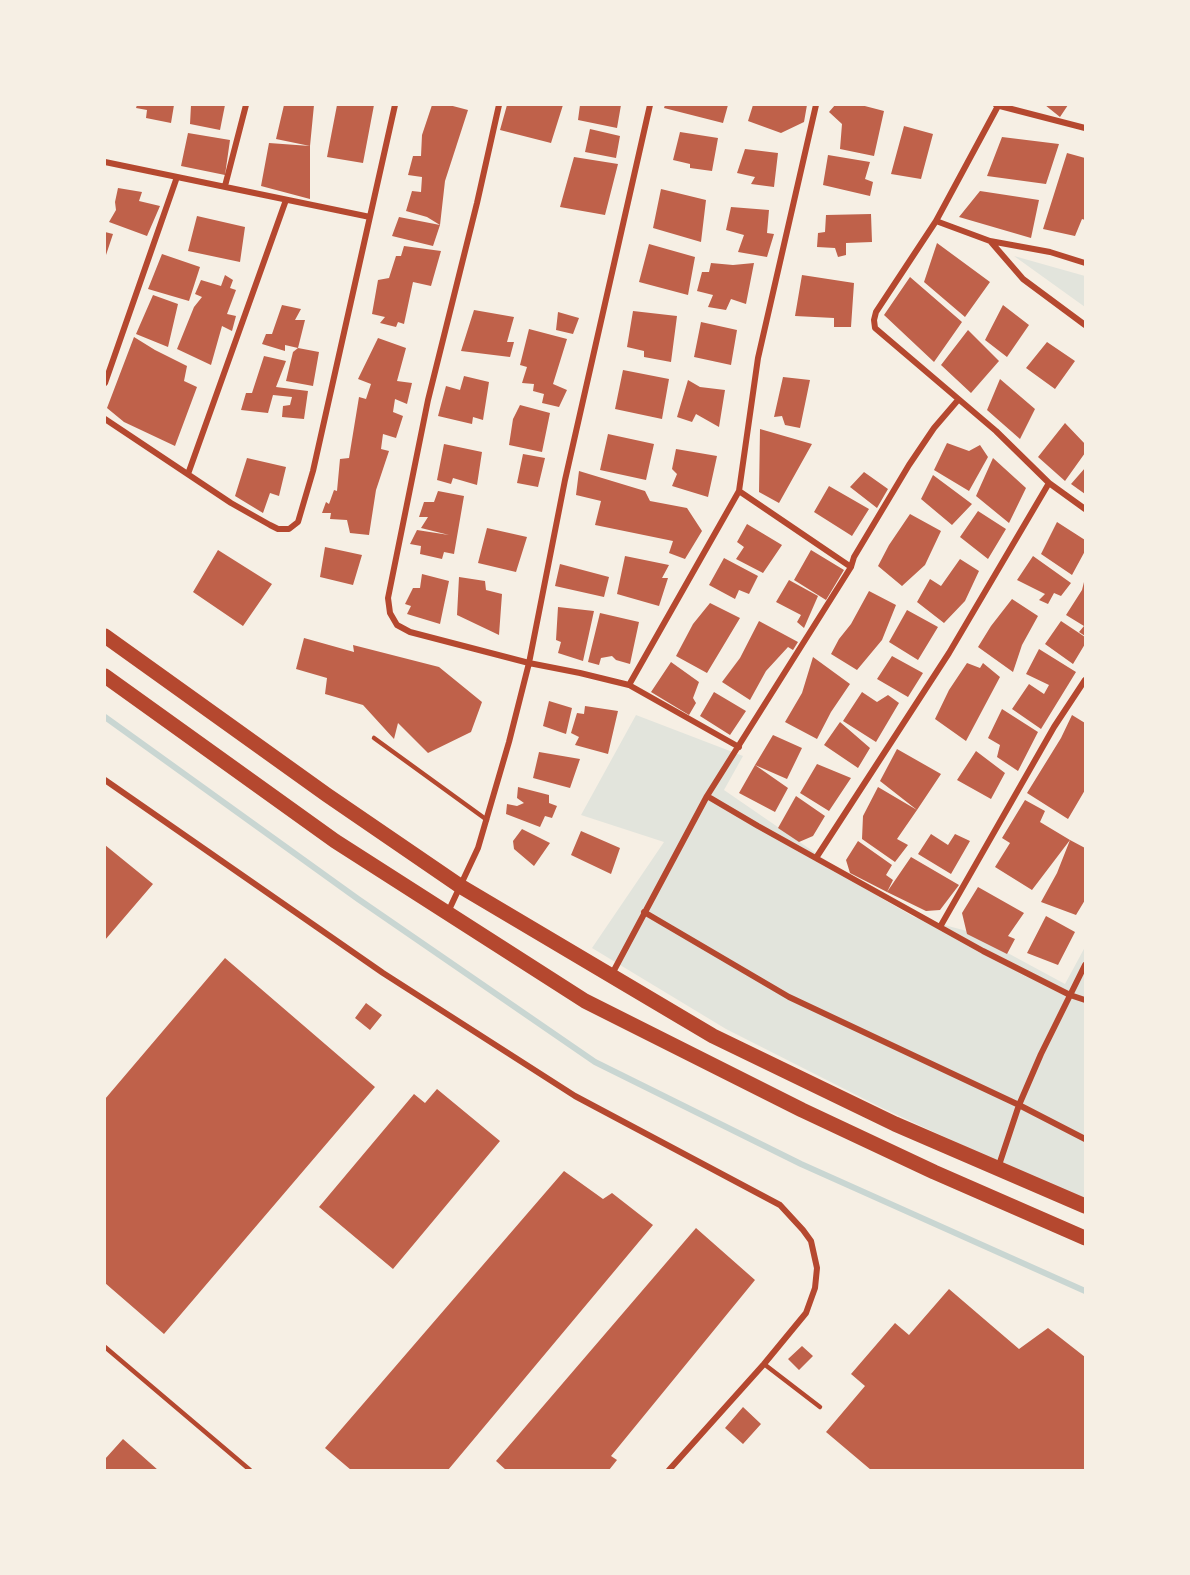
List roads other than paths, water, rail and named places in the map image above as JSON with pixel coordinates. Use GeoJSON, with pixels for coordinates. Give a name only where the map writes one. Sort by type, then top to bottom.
{"type":"FeatureCollection","features":[{"type":"Feature","properties":{"kind":"main road"},"geometry":{"type":"LineString","coordinates":[[105,636],[327,795],[460,886],[713,1036],[895,1124],[1085,1206]]}},
{"type":"Feature","properties":{"kind":"main road"},"geometry":{"type":"LineString","coordinates":[[105,676],[335,841],[585,1001],[802,1110],[934,1172],[1085,1238]]}},
{"type":"Feature","properties":{"kind":"street"},"geometry":{"type":"LineString","coordinates":[[225,186],[246,105]]}},
{"type":"Feature","properties":{"kind":"street"},"geometry":{"type":"LineString","coordinates":[[105,419],[231,503],[279,529],[289,529],[298,522],[313,471],[395,105]]}},
{"type":"Feature","properties":{"kind":"street"},"geometry":{"type":"LineString","coordinates":[[499,105],[428,400],[388,598],[390,613],[398,625],[410,632],[528,663],[629,685],[739,747]]}},
{"type":"Feature","properties":{"kind":"street"},"geometry":{"type":"LineString","coordinates":[[447,914],[487,820],[528,663],[565,480],[650,105]]}},
{"type":"Feature","properties":{"kind":"street"},"geometry":{"type":"LineString","coordinates":[[629,685],[739,491],[758,358],[816,105]]}},
{"type":"Feature","properties":{"kind":"street"},"geometry":{"type":"LineString","coordinates":[[1085,128],[996,105],[936,221],[876,312],[875,328],[996,431],[1049,483],[1085,509]]}},
{"type":"Feature","properties":{"kind":"street"},"geometry":{"type":"LineString","coordinates":[[105,162],[370,217]]}},
{"type":"Feature","properties":{"kind":"street"},"geometry":{"type":"LineString","coordinates":[[105,383],[177,177]]}},
{"type":"Feature","properties":{"kind":"street"},"geometry":{"type":"LineString","coordinates":[[188,474],[286,200]]}},
{"type":"Feature","properties":{"kind":"street"},"geometry":{"type":"LineString","coordinates":[[936,221],[990,241],[1050,252],[1085,263]]}},
{"type":"Feature","properties":{"kind":"street"},"geometry":{"type":"LineString","coordinates":[[990,241],[1023,279],[1085,325]]}},
{"type":"Feature","properties":{"kind":"street"},"geometry":{"type":"LineString","coordinates":[[611,975],[707,796],[851,567],[854,557],[909,465],[934,428],[958,400]]}},
{"type":"Feature","properties":{"kind":"street"},"geometry":{"type":"LineString","coordinates":[[816,858],[949,653],[1049,483]]}},
{"type":"Feature","properties":{"kind":"street"},"geometry":{"type":"LineString","coordinates":[[739,491],[851,567]]}},
{"type":"Feature","properties":{"kind":"street"},"geometry":{"type":"LineString","coordinates":[[940,927],[1054,728],[1085,680]]}},
{"type":"Feature","properties":{"kind":"street"},"geometry":{"type":"LineString","coordinates":[[105,780],[383,973],[575,1096],[780,1205],[803,1230],[811,1241],[817,1268],[815,1288],[806,1313],[764,1364],[669,1470]]}},
{"type":"Feature","properties":{"kind":"street"},"geometry":{"type":"LineString","coordinates":[[707,796],[940,927],[1070,995],[1085,1000]]}},
{"type":"Feature","properties":{"kind":"street"},"geometry":{"type":"LineString","coordinates":[[644,912],[789,997],[1019,1105],[1085,1139]]}},
{"type":"Feature","properties":{"kind":"street"},"geometry":{"type":"LineString","coordinates":[[998,1168],[1019,1105],[1041,1054],[1085,965]]}},
{"type":"Feature","properties":{"kind":"lane"},"geometry":{"type":"LineString","coordinates":[[374,738],[487,820]]}},
{"type":"Feature","properties":{"kind":"lane"},"geometry":{"type":"LineString","coordinates":[[105,1347],[250,1470]]}},
{"type":"Feature","properties":{"kind":"lane"},"geometry":{"type":"LineString","coordinates":[[764,1364],[820,1407]]}},
{"type":"Feature","properties":{"kind":"waterway"},"geometry":{"type":"LineString","coordinates":[[105,717],[358,899],[595,1062],[801,1164],[1085,1291]]}}]}
